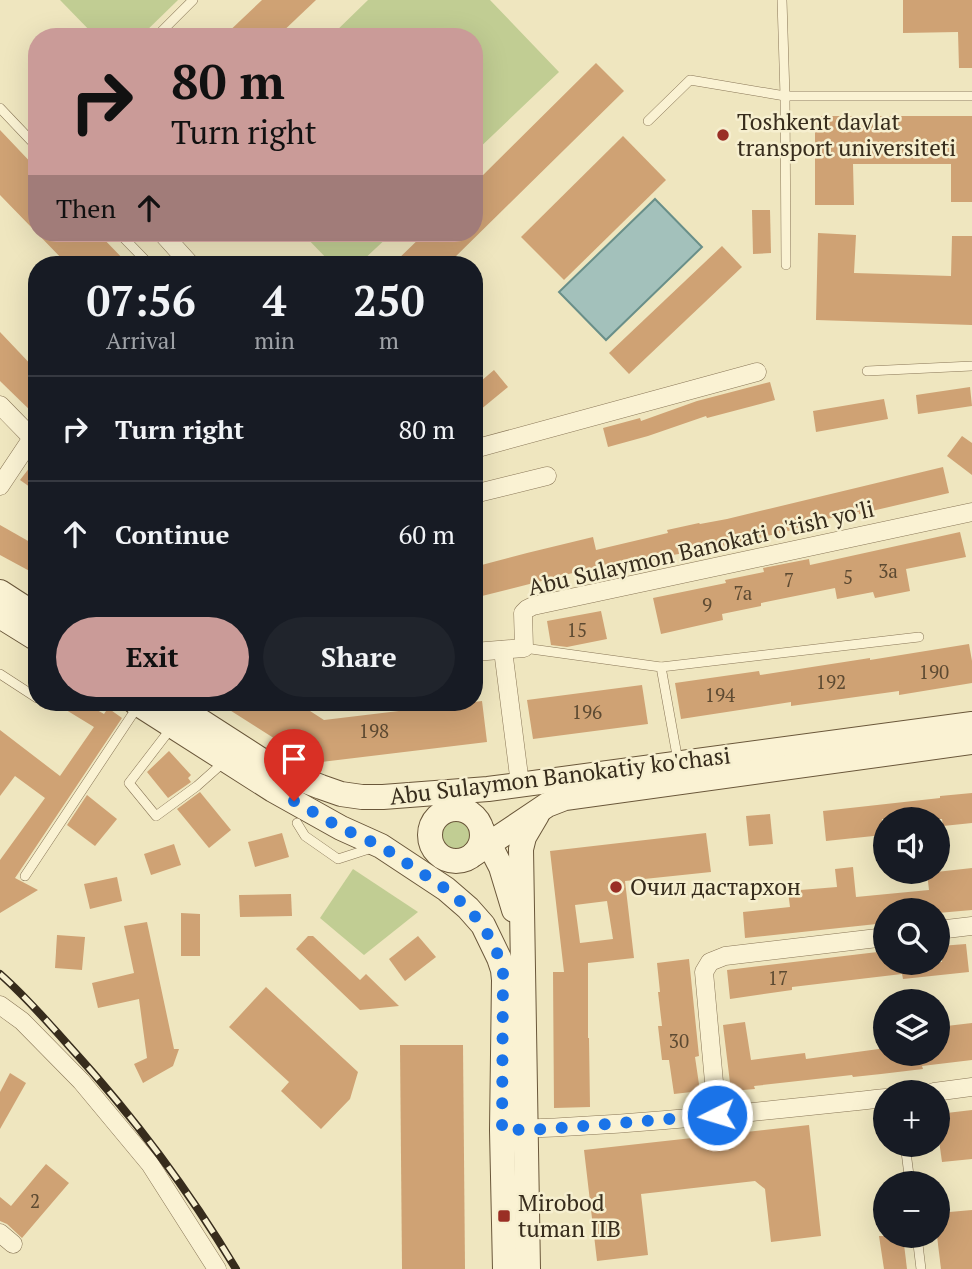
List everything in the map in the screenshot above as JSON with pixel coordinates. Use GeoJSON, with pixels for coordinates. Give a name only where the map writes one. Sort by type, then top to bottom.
{"type":"FeatureCollection","features":[{"type":"Feature","properties":{"kind":"main road"},"geometry":{"type":"LineString","coordinates":[[0,592],[28,610]]}},
{"type":"Feature","properties":{"kind":"main road"},"geometry":{"type":"LineString","coordinates":[[0,616],[28,633]]}},
{"type":"Feature","properties":{"kind":"main road","name":"Abu Sulaymon Banokatiy ko'chasi"},"geometry":{"type":"LineString","coordinates":[[172,714],[275,769],[341,794],[362,797],[488,789],[972,724]]}},
{"type":"Feature","properties":{"kind":"main road","name":"Abu Sulaymon Banokatiy ko'chasi"},"geometry":{"type":"LineString","coordinates":[[172,714],[226,760],[341,828],[381,846],[459,900],[476,916],[489,936],[503,970],[514,979]]}},
{"type":"Feature","properties":{"kind":"main road","name":"Abu Sulaymon Banokatiy ko'chasi"},"geometry":{"type":"LineString","coordinates":[[481,841],[565,798],[972,742]]}},
{"type":"Feature","properties":{"kind":"main road"},"geometry":{"type":"LineString","coordinates":[[459,900],[445,874],[440,856],[431,843],[431,827],[440,815],[488,789]]}},
{"type":"Feature","properties":{"kind":"main road"},"geometry":{"type":"LineString","coordinates":[[404,796],[470,813],[481,841],[501,867],[512,904],[522,952],[514,979]]}},
{"type":"Feature","properties":{"kind":"main road"},"geometry":{"type":"LineString","coordinates":[[505,1269],[514,1129],[514,979],[521,849],[529,826],[547,805]]}},
{"type":"Feature","properties":{"kind":"main road"},"geometry":{"type":"LineString","coordinates":[[381,846],[461,861],[481,841]]}},
{"type":"Feature","properties":{"kind":"main road"},"geometry":{"type":"LineString","coordinates":[[514,1129],[528,1269]]}},
{"type":"Feature","properties":{"kind":"street"},"geometry":{"type":"LineString","coordinates":[[170,242],[183,256]]}},
{"type":"Feature","properties":{"kind":"street"},"geometry":{"type":"LineString","coordinates":[[483,447],[757,372]]}},
{"type":"Feature","properties":{"kind":"street"},"geometry":{"type":"LineString","coordinates":[[0,405],[28,434]]}},
{"type":"Feature","properties":{"kind":"street"},"geometry":{"type":"LineString","coordinates":[[0,486],[28,448]]}},
{"type":"Feature","properties":{"kind":"street"},"geometry":{"type":"LineString","coordinates":[[483,492],[547,476]]}},
{"type":"Feature","properties":{"kind":"street","name":"Abu Sulaymon Banokati o'tish yo'li"},"geometry":{"type":"LineString","coordinates":[[524,648],[523,613],[533,606],[972,512]]}},
{"type":"Feature","properties":{"kind":"street"},"geometry":{"type":"LineString","coordinates":[[483,651],[524,648]]}},
{"type":"Feature","properties":{"kind":"street"},"geometry":{"type":"LineString","coordinates":[[503,650],[520,784]]}},
{"type":"Feature","properties":{"kind":"street"},"geometry":{"type":"LineString","coordinates":[[950,929],[972,926]]}},
{"type":"Feature","properties":{"kind":"street"},"geometry":{"type":"LineString","coordinates":[[717,1115],[704,972],[710,961],[725,956],[873,939]]}},
{"type":"Feature","properties":{"kind":"street"},"geometry":{"type":"LineString","coordinates":[[0,1005],[22,1021],[81,1081],[150,1164],[218,1269]]}},
{"type":"Feature","properties":{"kind":"street"},"geometry":{"type":"LineString","coordinates":[[950,1090],[972,1087]]}},
{"type":"Feature","properties":{"kind":"street"},"geometry":{"type":"LineString","coordinates":[[514,1129],[548,1129],[873,1099]]}},
{"type":"Feature","properties":{"kind":"lane"},"geometry":{"type":"LineString","coordinates":[[165,28],[193,0]]}},
{"type":"Feature","properties":{"kind":"lane"},"geometry":{"type":"LineString","coordinates":[[782,0],[786,265]]}},
{"type":"Feature","properties":{"kind":"lane"},"geometry":{"type":"LineString","coordinates":[[648,121],[690,80],[785,96],[972,96]]}},
{"type":"Feature","properties":{"kind":"lane"},"geometry":{"type":"LineString","coordinates":[[0,108],[28,138]]}},
{"type":"Feature","properties":{"kind":"lane"},"geometry":{"type":"LineString","coordinates":[[128,242],[141,256]]}},
{"type":"Feature","properties":{"kind":"lane"},"geometry":{"type":"LineString","coordinates":[[867,371],[972,366]]}},
{"type":"Feature","properties":{"kind":"lane"},"geometry":{"type":"LineString","coordinates":[[524,648],[661,667],[919,637]]}},
{"type":"Feature","properties":{"kind":"lane"},"geometry":{"type":"LineString","coordinates":[[661,667],[678,762]]}},
{"type":"Feature","properties":{"kind":"lane"},"geometry":{"type":"LineString","coordinates":[[0,674],[28,692]]}},
{"type":"Feature","properties":{"kind":"lane"},"geometry":{"type":"LineString","coordinates":[[26,876],[132,711]]}},
{"type":"Feature","properties":{"kind":"lane"},"geometry":{"type":"LineString","coordinates":[[172,714],[129,783],[156,816],[197,786],[226,760]]}},
{"type":"Feature","properties":{"kind":"lane"},"geometry":{"type":"LineString","coordinates":[[297,823],[305,836],[338,859],[381,846]]}},
{"type":"Feature","properties":{"kind":"lane"},"geometry":{"type":"LineString","coordinates":[[918,1248],[921,1269]]}},
{"type":"Feature","properties":{"kind":"green space"},"geometry":{"type":"Polygon","coordinates":[[[60,0],[178,0],[149,28],[87,28],[60,0]]]}},
{"type":"Feature","properties":{"kind":"green space"},"geometry":{"type":"Polygon","coordinates":[[[368,0],[490,0],[559,72],[483,144],[483,28],[339,28],[368,0]]]}},
{"type":"Feature","properties":{"kind":"green space"},"geometry":{"type":"Polygon","coordinates":[[[311,242],[382,242],[368,256],[324,256],[311,242]]]}},
{"type":"Feature","properties":{"kind":"green space"},"geometry":{"type":"Polygon","coordinates":[[[455,820],[461,821],[469,829],[469,841],[461,849],[455,850],[449,849],[441,841],[440,835],[441,829],[449,821],[455,820]]]}},
{"type":"Feature","properties":{"kind":"green space"},"geometry":{"type":"Polygon","coordinates":[[[353,869],[418,912],[364,955],[320,918],[353,869]]]}},
{"type":"Feature","properties":{"kind":"water"},"geometry":{"type":"Polygon","coordinates":[[[655,199],[702,247],[606,340],[559,292],[655,199]]]}},
{"type":"Feature","properties":{"kind":"building"},"geometry":{"type":"Polygon","coordinates":[[[262,0],[316,0],[286,28],[232,28],[262,0]]]}},
{"type":"Feature","properties":{"kind":"building"},"geometry":{"type":"Polygon","coordinates":[[[903,0],[972,0],[972,68],[959,68],[958,32],[903,33],[903,0]]]}},
{"type":"Feature","properties":{"kind":"building"},"geometry":{"type":"Polygon","coordinates":[[[596,63],[624,91],[483,230],[483,175],[596,63]]]}},
{"type":"Feature","properties":{"kind":"building"},"geometry":{"type":"Polygon","coordinates":[[[815,116],[972,116],[972,202],[951,202],[951,164],[853,164],[854,205],[815,205],[815,116]]]}},
{"type":"Feature","properties":{"kind":"building"},"geometry":{"type":"Polygon","coordinates":[[[0,130],[28,160],[28,224],[0,195],[0,130]]]}},
{"type":"Feature","properties":{"kind":"building"},"geometry":{"type":"Polygon","coordinates":[[[623,136],[666,180],[564,280],[521,237],[623,136]]]}},
{"type":"Feature","properties":{"kind":"building"},"geometry":{"type":"Polygon","coordinates":[[[752,210],[770,210],[771,253],[753,254],[752,210]]]}},
{"type":"Feature","properties":{"kind":"building"},"geometry":{"type":"Polygon","coordinates":[[[818,233],[856,235],[854,273],[951,276],[952,236],[972,236],[972,325],[816,320],[818,233]]]}},
{"type":"Feature","properties":{"kind":"building"},"geometry":{"type":"Polygon","coordinates":[[[46,242],[107,242],[120,256],[59,256],[46,242]]]}},
{"type":"Feature","properties":{"kind":"building"},"geometry":{"type":"Polygon","coordinates":[[[416,242],[470,242],[456,256],[401,256],[416,242]]]}},
{"type":"Feature","properties":{"kind":"building"},"geometry":{"type":"Polygon","coordinates":[[[722,246],[742,267],[629,374],[609,353],[722,246]]]}},
{"type":"Feature","properties":{"kind":"building"},"geometry":{"type":"Polygon","coordinates":[[[0,332],[28,362],[28,408],[0,381],[0,332]]]}},
{"type":"Feature","properties":{"kind":"building"},"geometry":{"type":"Polygon","coordinates":[[[494,370],[508,387],[483,408],[483,379],[494,370]]]}},
{"type":"Feature","properties":{"kind":"building"},"geometry":{"type":"Polygon","coordinates":[[[770,382],[775,400],[707,418],[706,416],[608,447],[603,428],[640,418],[641,421],[697,401],[770,382]]]}},
{"type":"Feature","properties":{"kind":"building"},"geometry":{"type":"Polygon","coordinates":[[[970,387],[972,406],[918,414],[916,395],[970,387]]]}},
{"type":"Feature","properties":{"kind":"building"},"geometry":{"type":"Polygon","coordinates":[[[884,399],[888,419],[816,432],[813,411],[884,399]]]}},
{"type":"Feature","properties":{"kind":"building"},"geometry":{"type":"Polygon","coordinates":[[[962,436],[972,443],[972,475],[947,456],[962,436]]]}},
{"type":"Feature","properties":{"kind":"building"},"geometry":{"type":"Polygon","coordinates":[[[943,467],[949,493],[822,520],[792,530],[673,555],[610,572],[608,564],[483,596],[483,565],[593,537],[596,550],[668,533],[667,530],[727,519],[943,467]]]}},
{"type":"Feature","properties":{"kind":"building"},"geometry":{"type":"Polygon","coordinates":[[[28,470],[28,486],[20,480],[28,470]]]}},
{"type":"Feature","properties":{"kind":"building"},"geometry":{"type":"Polygon","coordinates":[[[0,525],[28,541],[28,570],[0,555],[0,525]]]}},
{"type":"Feature","properties":{"kind":"building"},"geometry":{"type":"Polygon","coordinates":[[[960,532],[966,557],[906,569],[910,591],[875,598],[873,592],[837,599],[835,588],[761,603],[761,606],[722,614],[723,620],[661,634],[653,598],[726,583],[725,580],[764,572],[763,568],[809,559],[810,565],[960,532]]]}},
{"type":"Feature","properties":{"kind":"building"},"geometry":{"type":"Polygon","coordinates":[[[601,611],[607,639],[567,647],[551,645],[547,621],[601,611]]]}},
{"type":"Feature","properties":{"kind":"building"},"geometry":{"type":"Polygon","coordinates":[[[969,644],[972,683],[899,695],[899,691],[791,706],[791,702],[681,719],[675,683],[759,671],[760,675],[969,644]]]}},
{"type":"Feature","properties":{"kind":"building"},"geometry":{"type":"Polygon","coordinates":[[[642,685],[648,724],[533,739],[527,700],[642,685]]]}},
{"type":"Feature","properties":{"kind":"building"},"geometry":{"type":"Polygon","coordinates":[[[483,709],[487,742],[313,763],[231,711],[310,711],[324,720],[399,711],[483,709]]]}},
{"type":"Feature","properties":{"kind":"building"},"geometry":{"type":"Polygon","coordinates":[[[68,711],[99,711],[104,714],[106,711],[112,711],[122,718],[15,878],[38,890],[0,913],[0,860],[45,798],[15,776],[0,796],[0,730],[60,776],[94,727],[68,711]]]}},
{"type":"Feature","properties":{"kind":"building"},"geometry":{"type":"Polygon","coordinates":[[[169,751],[191,775],[188,778],[191,782],[168,798],[147,772],[169,751]]]}},
{"type":"Feature","properties":{"kind":"building"},"geometry":{"type":"Polygon","coordinates":[[[200,792],[231,830],[209,848],[177,809],[200,792]]]}},
{"type":"Feature","properties":{"kind":"building"},"geometry":{"type":"Polygon","coordinates":[[[972,793],[972,823],[950,825],[950,807],[873,807],[873,836],[826,841],[823,811],[972,793]]]}},
{"type":"Feature","properties":{"kind":"building"},"geometry":{"type":"Polygon","coordinates":[[[87,795],[117,819],[95,846],[67,825],[87,795]]]}},
{"type":"Feature","properties":{"kind":"building"},"geometry":{"type":"Polygon","coordinates":[[[770,814],[773,844],[749,846],[746,816],[770,814]]]}},
{"type":"Feature","properties":{"kind":"building"},"geometry":{"type":"Polygon","coordinates":[[[282,833],[289,857],[255,867],[248,842],[282,833]]]}},
{"type":"Feature","properties":{"kind":"building"},"geometry":{"type":"Polygon","coordinates":[[[706,833],[711,872],[625,881],[634,958],[588,963],[590,1107],[554,1108],[553,972],[564,972],[550,851],[706,833]],[[607,901],[575,905],[580,943],[613,939],[607,901]]]}},
{"type":"Feature","properties":{"kind":"building"},"geometry":{"type":"Polygon","coordinates":[[[174,844],[181,865],[151,875],[144,854],[174,844]]]}},
{"type":"Feature","properties":{"kind":"building"},"geometry":{"type":"Polygon","coordinates":[[[853,867],[856,897],[929,890],[928,884],[950,884],[950,870],[972,868],[972,910],[950,912],[950,898],[873,898],[873,924],[745,938],[743,912],[790,907],[788,891],[837,887],[835,869],[853,867]]]}},
{"type":"Feature","properties":{"kind":"building"},"geometry":{"type":"Polygon","coordinates":[[[117,877],[122,901],[90,909],[84,884],[117,877]]]}},
{"type":"Feature","properties":{"kind":"building"},"geometry":{"type":"Polygon","coordinates":[[[291,894],[292,916],[240,917],[239,895],[291,894]]]}},
{"type":"Feature","properties":{"kind":"building"},"geometry":{"type":"Polygon","coordinates":[[[181,913],[200,914],[200,956],[181,956],[181,913]]]}},
{"type":"Feature","properties":{"kind":"building"},"geometry":{"type":"Polygon","coordinates":[[[147,922],[174,1049],[179,1049],[173,1066],[143,1083],[134,1064],[147,1058],[139,999],[98,1008],[92,983],[134,973],[124,926],[147,922]]]}},
{"type":"Feature","properties":{"kind":"building"},"geometry":{"type":"Polygon","coordinates":[[[57,935],[85,937],[82,970],[55,968],[57,935]]]}},
{"type":"Feature","properties":{"kind":"building"},"geometry":{"type":"Polygon","coordinates":[[[308,936],[313,936],[360,980],[366,974],[399,1006],[360,1010],[296,949],[308,936]]]}},
{"type":"Feature","properties":{"kind":"building"},"geometry":{"type":"Polygon","coordinates":[[[418,936],[436,957],[405,981],[389,959],[418,936]]]}},
{"type":"Feature","properties":{"kind":"building"},"geometry":{"type":"Polygon","coordinates":[[[966,944],[969,972],[950,974],[950,945],[966,944]]]}},
{"type":"Feature","properties":{"kind":"building"},"geometry":{"type":"Polygon","coordinates":[[[873,953],[873,975],[894,975],[792,987],[792,990],[730,999],[727,970],[873,953]]]}},
{"type":"Feature","properties":{"kind":"building"},"geometry":{"type":"Polygon","coordinates":[[[689,959],[699,1056],[695,1057],[700,1091],[674,1094],[669,1060],[662,1060],[658,1026],[662,1026],[657,963],[689,959]]]}},
{"type":"Feature","properties":{"kind":"building"},"geometry":{"type":"Polygon","coordinates":[[[902,975],[941,975],[903,979],[902,975]]]}},
{"type":"Feature","properties":{"kind":"building"},"geometry":{"type":"Polygon","coordinates":[[[266,987],[358,1072],[350,1099],[321,1129],[281,1091],[289,1082],[229,1027],[266,987]]]}},
{"type":"Feature","properties":{"kind":"building"},"geometry":{"type":"Polygon","coordinates":[[[745,1022],[751,1060],[805,1053],[806,1059],[873,1050],[873,1066],[922,1066],[923,1069],[754,1086],[755,1089],[731,1091],[723,1025],[745,1022]]]}},
{"type":"Feature","properties":{"kind":"building"},"geometry":{"type":"Polygon","coordinates":[[[972,1023],[972,1060],[950,1063],[950,1026],[972,1023]]]}},
{"type":"Feature","properties":{"kind":"building"},"geometry":{"type":"Polygon","coordinates":[[[400,1045],[463,1045],[465,1269],[402,1269],[400,1045]]]}},
{"type":"Feature","properties":{"kind":"building"},"geometry":{"type":"Polygon","coordinates":[[[10,1073],[26,1083],[0,1129],[0,1092],[10,1073]]]}},
{"type":"Feature","properties":{"kind":"building"},"geometry":{"type":"Polygon","coordinates":[[[972,1110],[972,1159],[942,1162],[941,1157],[950,1157],[950,1113],[972,1110]]]}},
{"type":"Feature","properties":{"kind":"building"},"geometry":{"type":"Polygon","coordinates":[[[809,1125],[821,1236],[771,1242],[765,1189],[755,1181],[641,1194],[648,1255],[597,1261],[584,1150],[809,1125]]]}},
{"type":"Feature","properties":{"kind":"building"},"geometry":{"type":"Polygon","coordinates":[[[46,1164],[69,1183],[22,1238],[0,1221],[0,1197],[11,1206],[46,1164]]]}},
{"type":"Feature","properties":{"kind":"building"},"geometry":{"type":"Polygon","coordinates":[[[972,1210],[972,1269],[941,1269],[938,1248],[950,1248],[950,1212],[972,1210]]]}},
{"type":"Feature","properties":{"kind":"building"},"geometry":{"type":"Polygon","coordinates":[[[881,1248],[904,1248],[907,1269],[884,1269],[881,1248]]]}},
{"type":"Feature","properties":{"kind":"railway"},"geometry":{"type":"LineString","coordinates":[[0,974],[53,1028],[138,1126],[199,1210],[236,1269]]}},
{"type":"Feature","properties":{"kind":"place","name":"Toshkent davlat transport universiteti"},"geometry":{"type":"Point","coordinates":[723,135]}},
{"type":"Feature","properties":{"kind":"place","name":"Очил дастархон"},"geometry":{"type":"Point","coordinates":[616,887]}},
{"type":"Feature","properties":{"kind":"place","name":"Mirobod tuman IIB"},"geometry":{"type":"Point","coordinates":[504,1216]}},
{"type":"Feature","properties":{"kind":"route"},"geometry":{"type":"LineString","coordinates":[[294,801],[341,828],[381,846],[433,880],[468,908],[483,926],[495,947],[504,980],[502,1130],[548,1129],[717,1115]]}}]}
